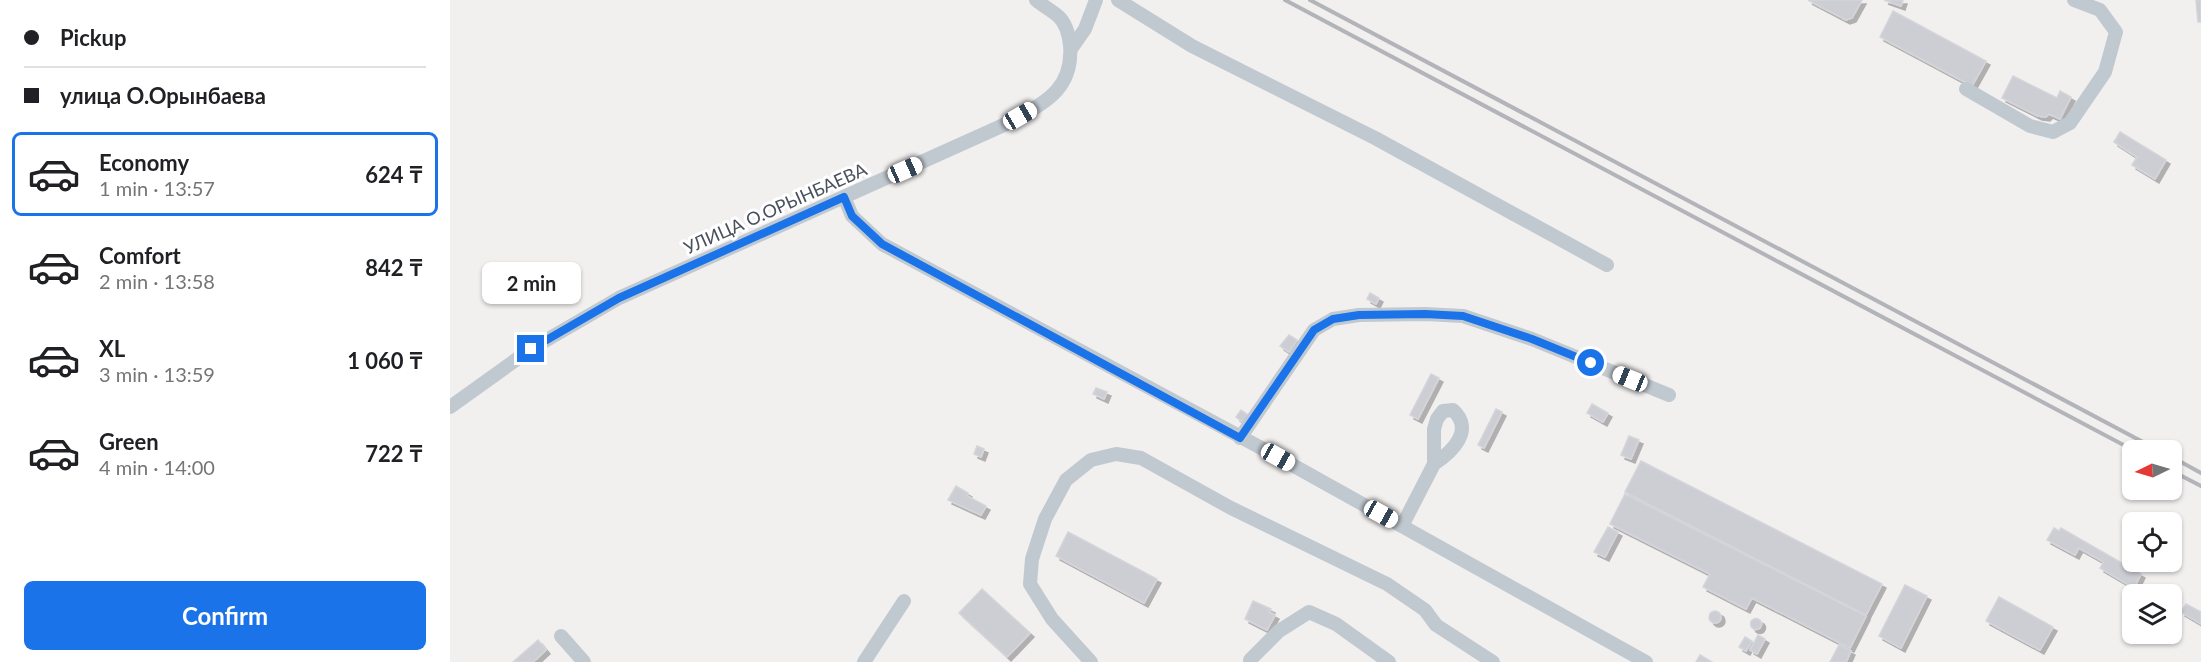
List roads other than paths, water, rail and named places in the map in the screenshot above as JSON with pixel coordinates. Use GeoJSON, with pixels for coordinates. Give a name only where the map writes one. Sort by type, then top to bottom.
{"type":"FeatureCollection","features":[{"type":"Feature","properties":{"kind":"street","name":"УЛИЦА О.ОРЫНБАЕВА"},"geometry":{"type":"LineString","coordinates":[[450,407],[531,349],[619,298],[1006,124],[1034,108],[1062,87],[1072,61],[1069,36],[1060,17],[1036,0]]}},
{"type":"Feature","properties":{"kind":"street"},"geometry":{"type":"LineString","coordinates":[[1071,49],[1085,29],[1096,0]]}},
{"type":"Feature","properties":{"kind":"street"},"geometry":{"type":"LineString","coordinates":[[1118,0],[1192,46],[1375,138],[1607,265]]}},
{"type":"Feature","properties":{"kind":"street"},"geometry":{"type":"LineString","coordinates":[[1966,88],[2030,126],[2053,132],[2070,123],[2105,72],[2116,33],[2100,10],[2074,0]]}},
{"type":"Feature","properties":{"kind":"street"},"geometry":{"type":"LineString","coordinates":[[844,197],[852,216],[882,244],[1402,526],[1646,662]]}},
{"type":"Feature","properties":{"kind":"street"},"geometry":{"type":"LineString","coordinates":[[1240,438],[1314,330],[1333,319],[1359,315],[1463,316],[1532,339],[1669,395]]}},
{"type":"Feature","properties":{"kind":"street"},"geometry":{"type":"LineString","coordinates":[[1091,662],[1052,619],[1030,584],[1032,559],[1045,519],[1066,480],[1091,460],[1116,454],[1141,458],[1231,508],[1388,584],[1425,610],[1436,625],[1493,662]]}},
{"type":"Feature","properties":{"kind":"street"},"geometry":{"type":"LineString","coordinates":[[1402,526],[1434,464]]}},
{"type":"Feature","properties":{"kind":"street"},"geometry":{"type":"LineString","coordinates":[[864,662],[904,601]]}},
{"type":"Feature","properties":{"kind":"street"},"geometry":{"type":"LineString","coordinates":[[1250,660],[1278,631],[1309,612],[1336,624],[1389,662]]}},
{"type":"Feature","properties":{"kind":"street"},"geometry":{"type":"LineString","coordinates":[[561,636],[584,662]]}},
{"type":"Feature","properties":{"kind":"railway"},"geometry":{"type":"LineString","coordinates":[[1285,0],[2122,444]]}},
{"type":"Feature","properties":{"kind":"railway"},"geometry":{"type":"LineString","coordinates":[[1310,0],[2139,440]]}},
{"type":"Feature","properties":{"kind":"railway"},"geometry":{"type":"LineString","coordinates":[[2182,463],[2201,473]]}},
{"type":"Feature","properties":{"kind":"railway"},"geometry":{"type":"LineString","coordinates":[[2182,476],[2201,486]]}}]}
